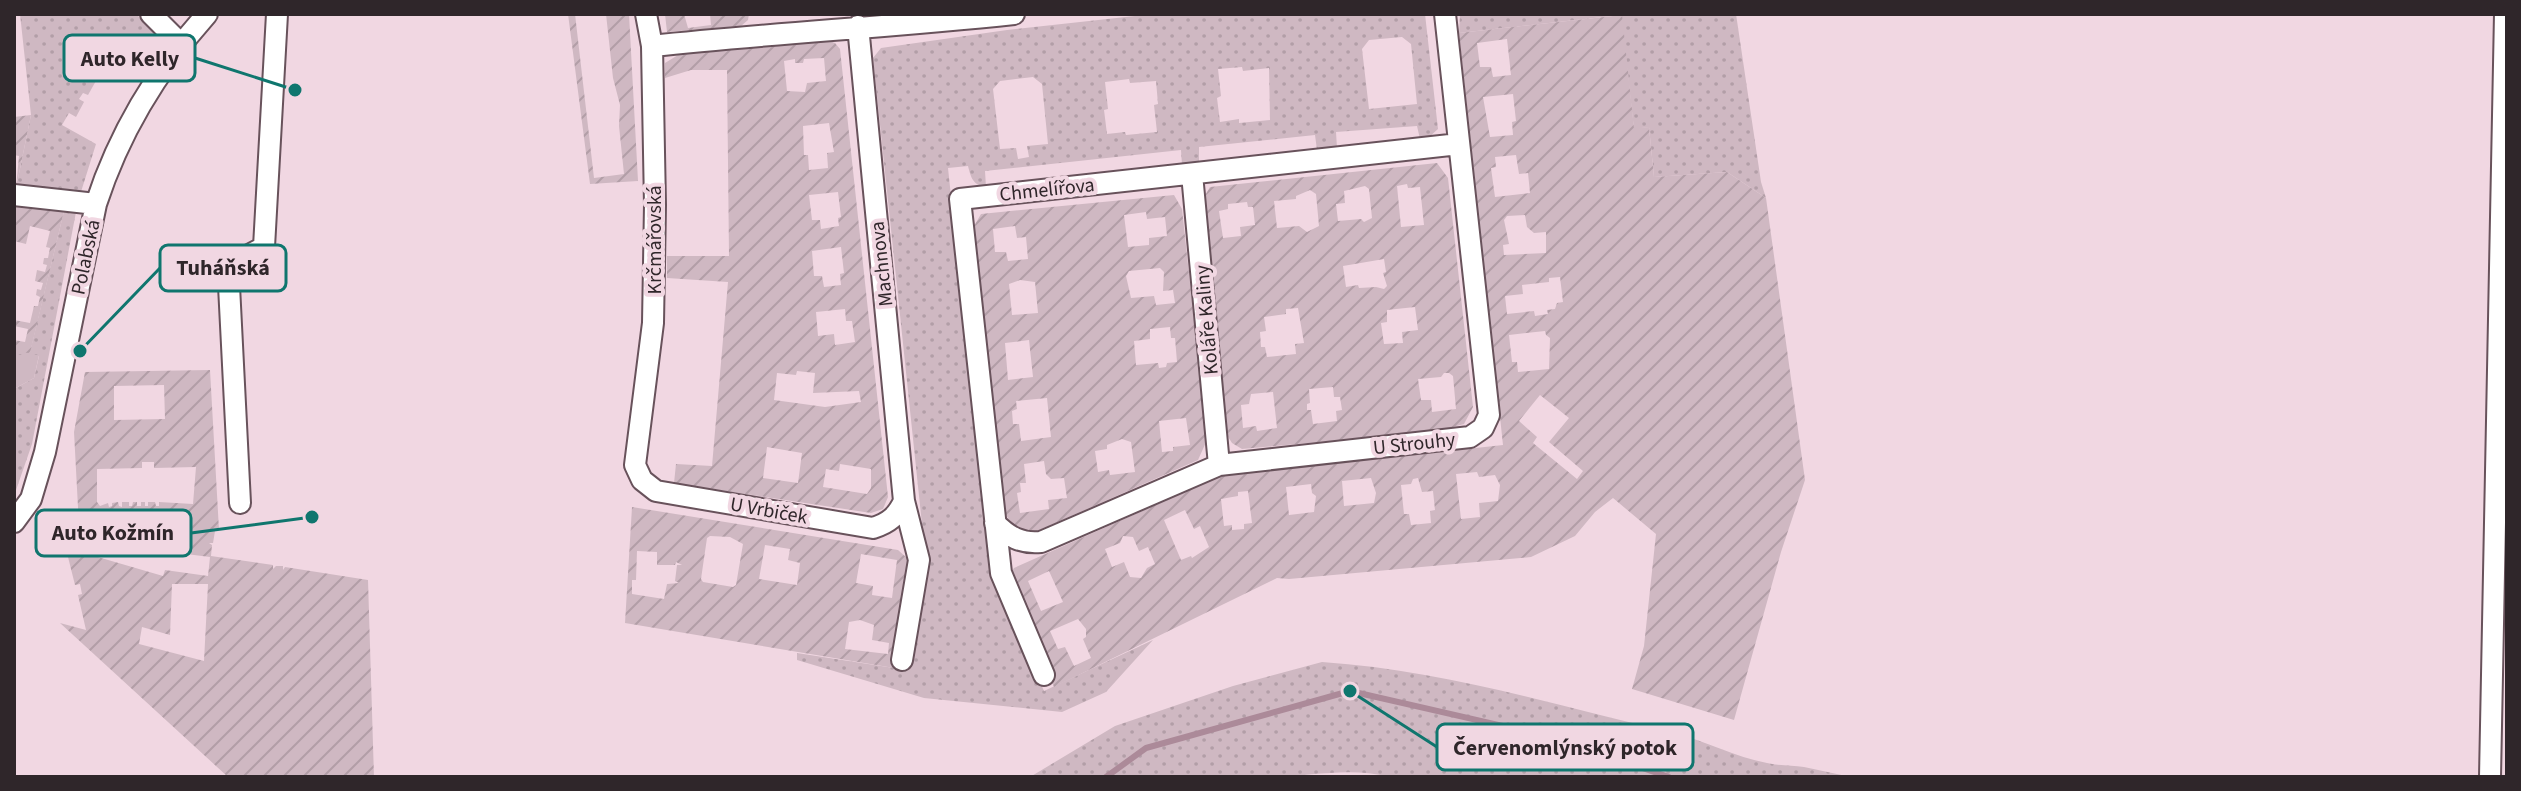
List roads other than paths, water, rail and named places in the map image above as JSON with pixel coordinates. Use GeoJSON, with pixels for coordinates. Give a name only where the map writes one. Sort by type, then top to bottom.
{"type":"FeatureCollection","features":[{"type":"Feature","properties":{"kind":"street"},"geometry":{"type":"LineString","coordinates":[[151,14],[181,44]]}},
{"type":"Feature","properties":{"kind":"street","name":"Polabská"},"geometry":{"type":"LineString","coordinates":[[14,522],[31,499],[45,452],[96,204],[114,156],[133,119],[181,44],[207,14]]}},
{"type":"Feature","properties":{"kind":"street"},"geometry":{"type":"LineString","coordinates":[[240,503],[228,266],[264,247],[277,14]]}},
{"type":"Feature","properties":{"kind":"street","name":"Krčmářovská"},"geometry":{"type":"LineString","coordinates":[[635,465],[653,323],[655,205],[652,46],[646,14]]}},
{"type":"Feature","properties":{"kind":"street"},"geometry":{"type":"LineString","coordinates":[[652,46],[767,24],[858,26],[1014,14]]}},
{"type":"Feature","properties":{"kind":"street","name":"U Strouhy"},"geometry":{"type":"LineString","coordinates":[[995,523],[1016,540],[1041,542],[1219,465],[1470,437],[1483,428],[1489,415],[1445,14]]}},
{"type":"Feature","properties":{"kind":"street"},"geometry":{"type":"LineString","coordinates":[[2490,777],[2502,397],[2505,14]]}},
{"type":"Feature","properties":{"kind":"street","name":"Machnova"},"geometry":{"type":"LineString","coordinates":[[858,26],[904,501],[919,560],[902,660]]}},
{"type":"Feature","properties":{"kind":"street","name":"Chmelířova"},"geometry":{"type":"LineString","coordinates":[[995,523],[960,199],[1459,144]]}},
{"type":"Feature","properties":{"kind":"street","name":"Koláře Kaliny"},"geometry":{"type":"LineString","coordinates":[[1192,174],[1219,465]]}},
{"type":"Feature","properties":{"kind":"street"},"geometry":{"type":"LineString","coordinates":[[14,195],[96,204]]}},
{"type":"Feature","properties":{"kind":"street","name":"U Vrbiček"},"geometry":{"type":"LineString","coordinates":[[635,465],[642,480],[656,491],[873,528],[898,515],[904,501]]}},
{"type":"Feature","properties":{"kind":"street"},"geometry":{"type":"LineString","coordinates":[[995,523],[1001,573],[1044,675]]}},
{"type":"Feature","properties":{"kind":"waterway"},"geometry":{"type":"LineString","coordinates":[[1106,777],[1146,748],[1350,691],[1551,737],[1669,777]]}},
{"type":"Feature","properties":{"kind":"place","name":"Auto Kelly"},"geometry":{"type":"Point","coordinates":[295,90]}},
{"type":"Feature","properties":{"kind":"place","name":"Tuháňská"},"geometry":{"type":"Point","coordinates":[80,351]}},
{"type":"Feature","properties":{"kind":"place","name":"Auto Kožmín"},"geometry":{"type":"Point","coordinates":[312,517]}},
{"type":"Feature","properties":{"kind":"place","name":"Červenomlýnský potok"},"geometry":{"type":"Point","coordinates":[1350,691]}}]}
